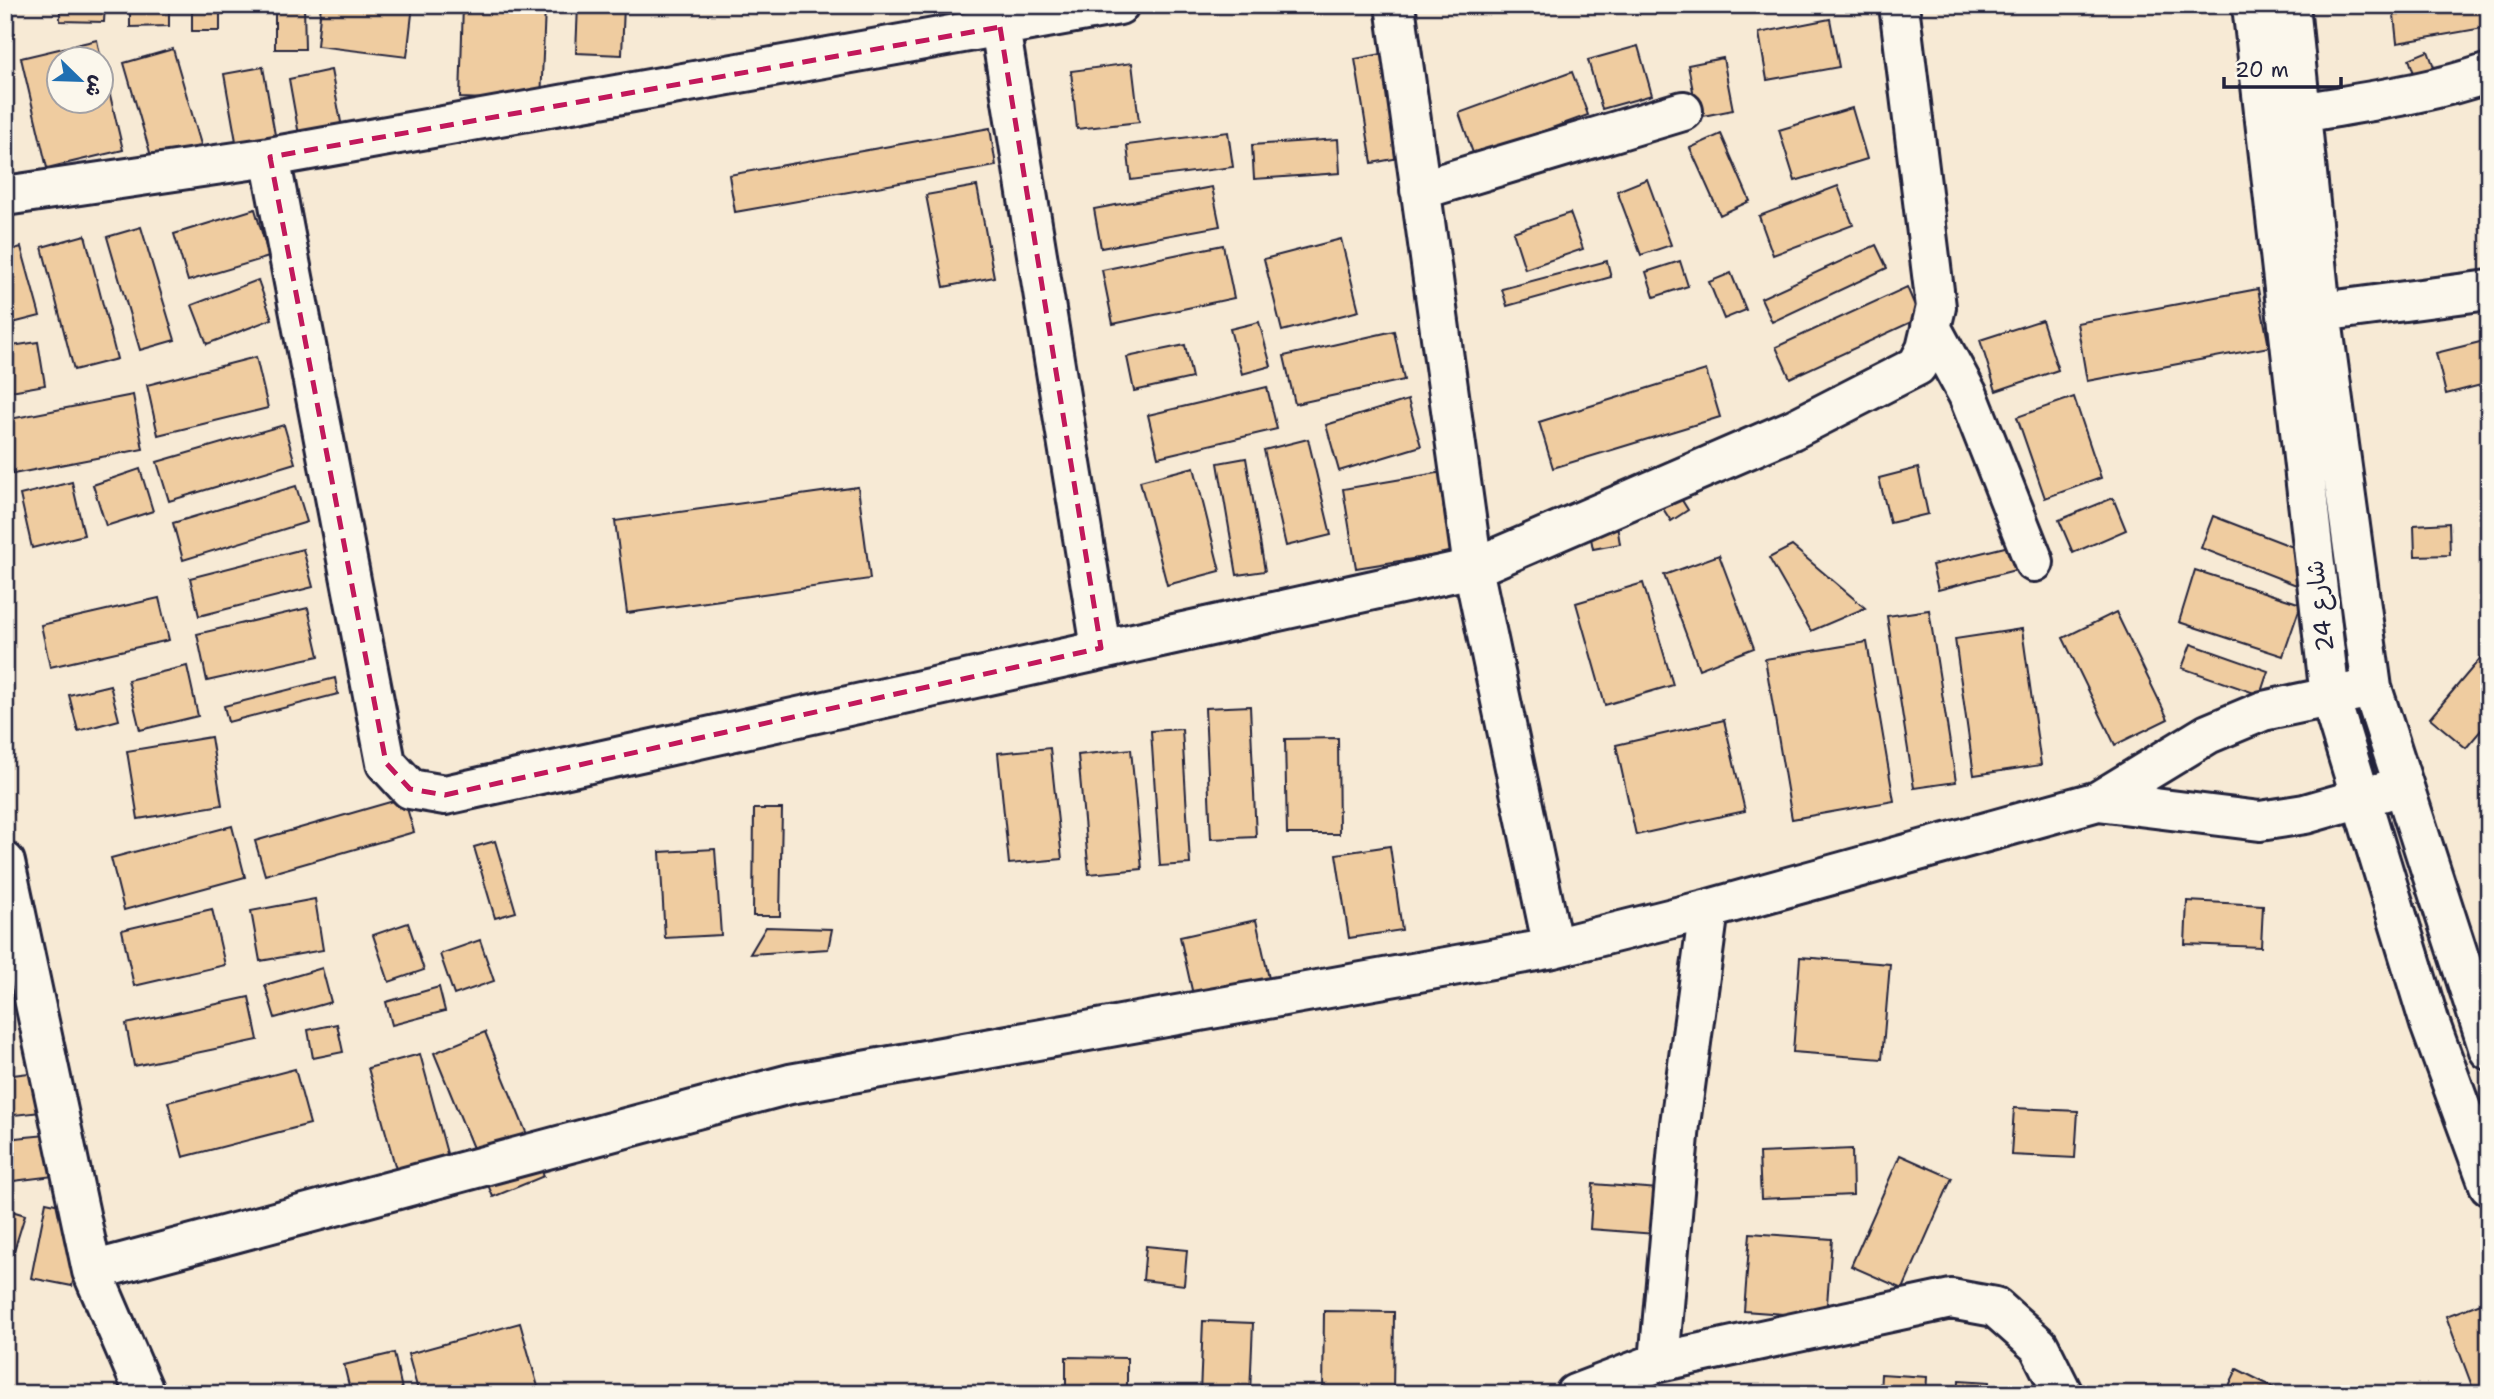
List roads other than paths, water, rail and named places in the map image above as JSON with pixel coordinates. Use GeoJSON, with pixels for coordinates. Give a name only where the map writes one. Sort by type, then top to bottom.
{"type":"FeatureCollection","features":[{"type":"Feature","properties":{"kind":"street"},"geometry":{"type":"LineString","coordinates":[[5,195],[270,157],[1119,5]]}},
{"type":"Feature","properties":{"kind":"street"},"geometry":{"type":"LineString","coordinates":[[1395,5],[1473,568],[1553,948]]}},
{"type":"Feature","properties":{"kind":"street"},"geometry":{"type":"LineString","coordinates":[[270,157],[386,763],[411,789],[445,795],[1473,568],[1792,430],[1906,372],[1917,366],[1926,349],[1936,307],[1899,5]]}},
{"type":"Feature","properties":{"kind":"street","name":"شارع 24"},"geometry":{"type":"LineString","coordinates":[[2252,5],[2330,697],[2430,1024],[2489,1185]]}},
{"type":"Feature","properties":{"kind":"street","name":"شارع 24"},"geometry":{"type":"LineString","coordinates":[[2290,5],[2321,312],[2372,688],[2489,1050]]}},
{"type":"Feature","properties":{"kind":"street"},"geometry":{"type":"LineString","coordinates":[[1000,27],[1101,648]]}},
{"type":"Feature","properties":{"kind":"street"},"geometry":{"type":"LineString","coordinates":[[2301,113],[2414,93],[2489,73]]}},
{"type":"Feature","properties":{"kind":"street"},"geometry":{"type":"LineString","coordinates":[[1420,190],[1683,111]]}},
{"type":"Feature","properties":{"kind":"street"},"geometry":{"type":"LineString","coordinates":[[2321,312],[2489,290]]}},
{"type":"Feature","properties":{"kind":"street"},"geometry":{"type":"LineString","coordinates":[[1931,327],[1968,395],[2034,562]]}},
{"type":"Feature","properties":{"kind":"street"},"geometry":{"type":"LineString","coordinates":[[92,1270],[790,1084],[1553,948],[1709,909],[2098,801],[2208,734],[2263,711],[2372,688]]}},
{"type":"Feature","properties":{"kind":"street"},"geometry":{"type":"LineString","coordinates":[[2098,801],[2260,821],[2305,814],[2402,786]]}},
{"type":"Feature","properties":{"kind":"street"},"geometry":{"type":"LineString","coordinates":[[5,862],[11,919],[92,1270],[145,1394]]}},
{"type":"Feature","properties":{"kind":"street"},"geometry":{"type":"LineString","coordinates":[[1659,1362],[1680,1124],[1709,909]]}},
{"type":"Feature","properties":{"kind":"street"},"geometry":{"type":"LineString","coordinates":[[1575,1394],[1659,1362],[1951,1299],[1995,1307],[2039,1346],[2063,1394]]}}]}
